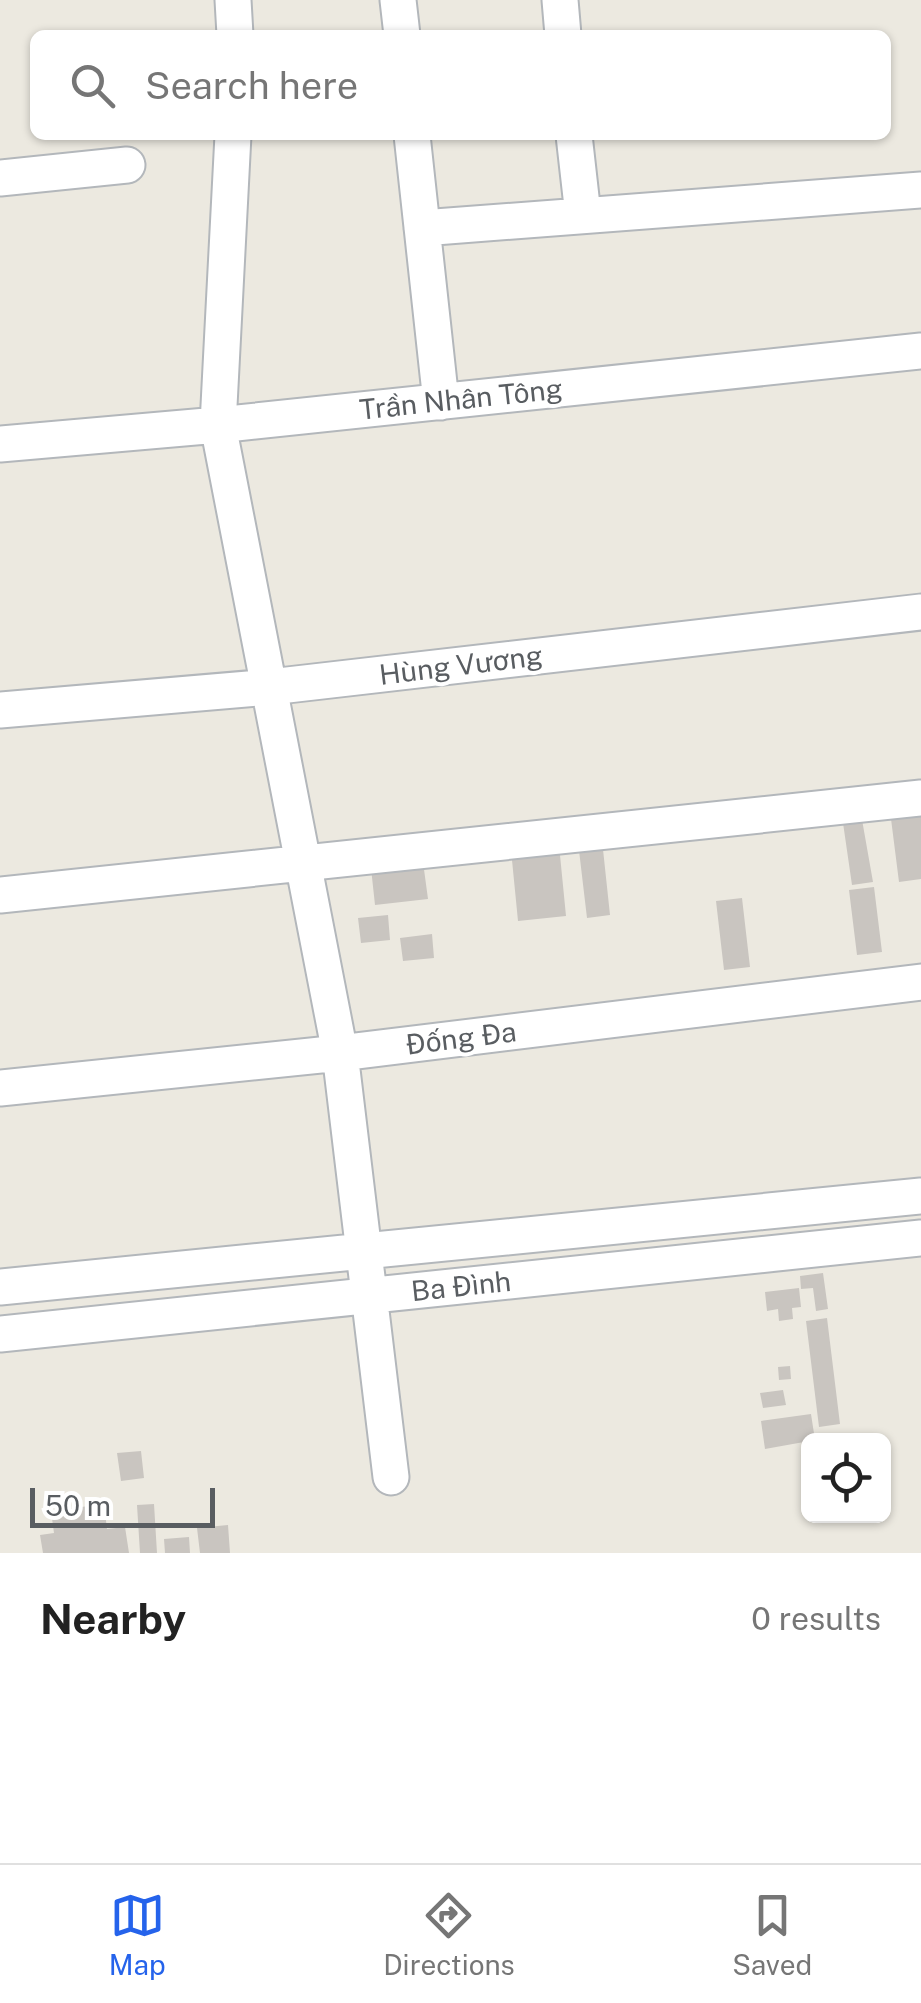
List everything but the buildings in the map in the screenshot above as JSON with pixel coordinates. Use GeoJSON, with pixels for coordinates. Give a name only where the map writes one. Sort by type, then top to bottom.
{"type":"FeatureCollection","features":[{"type":"Feature","properties":{"kind":"street"},"geometry":{"type":"LineString","coordinates":[[233,0],[235,30]]}},
{"type":"Feature","properties":{"kind":"street"},"geometry":{"type":"LineString","coordinates":[[398,0],[401,30]]}},
{"type":"Feature","properties":{"kind":"street"},"geometry":{"type":"LineString","coordinates":[[560,0],[563,30]]}},
{"type":"Feature","properties":{"kind":"street"},"geometry":{"type":"LineString","coordinates":[[233,140],[218,425],[340,1053],[391,1477]]}},
{"type":"Feature","properties":{"kind":"street"},"geometry":{"type":"LineString","coordinates":[[413,140],[441,402]]}},
{"type":"Feature","properties":{"kind":"street"},"geometry":{"type":"LineString","coordinates":[[575,140],[583,215]]}},
{"type":"Feature","properties":{"kind":"street"},"geometry":{"type":"LineString","coordinates":[[0,178],[127,165]]}},
{"type":"Feature","properties":{"kind":"street"},"geometry":{"type":"LineString","coordinates":[[422,228],[921,190]]}},
{"type":"Feature","properties":{"kind":"street","name":"Trần Nhân Tông"},"geometry":{"type":"LineString","coordinates":[[0,444],[218,425],[921,350]]}},
{"type":"Feature","properties":{"kind":"street","name":"Hùng Vương"},"geometry":{"type":"LineString","coordinates":[[0,710],[270,687],[921,612]]}},
{"type":"Feature","properties":{"kind":"street"},"geometry":{"type":"LineString","coordinates":[[0,895],[921,798]]}},
{"type":"Feature","properties":{"kind":"street","name":"Đống Đa"},"geometry":{"type":"LineString","coordinates":[[0,1088],[340,1053],[921,982]]}},
{"type":"Feature","properties":{"kind":"street","name":"Ba Đình"},"geometry":{"type":"LineString","coordinates":[[0,1287],[921,1196]]}},
{"type":"Feature","properties":{"kind":"street","name":"Ba Đình"},"geometry":{"type":"LineString","coordinates":[[0,1334],[921,1238]]}}]}
